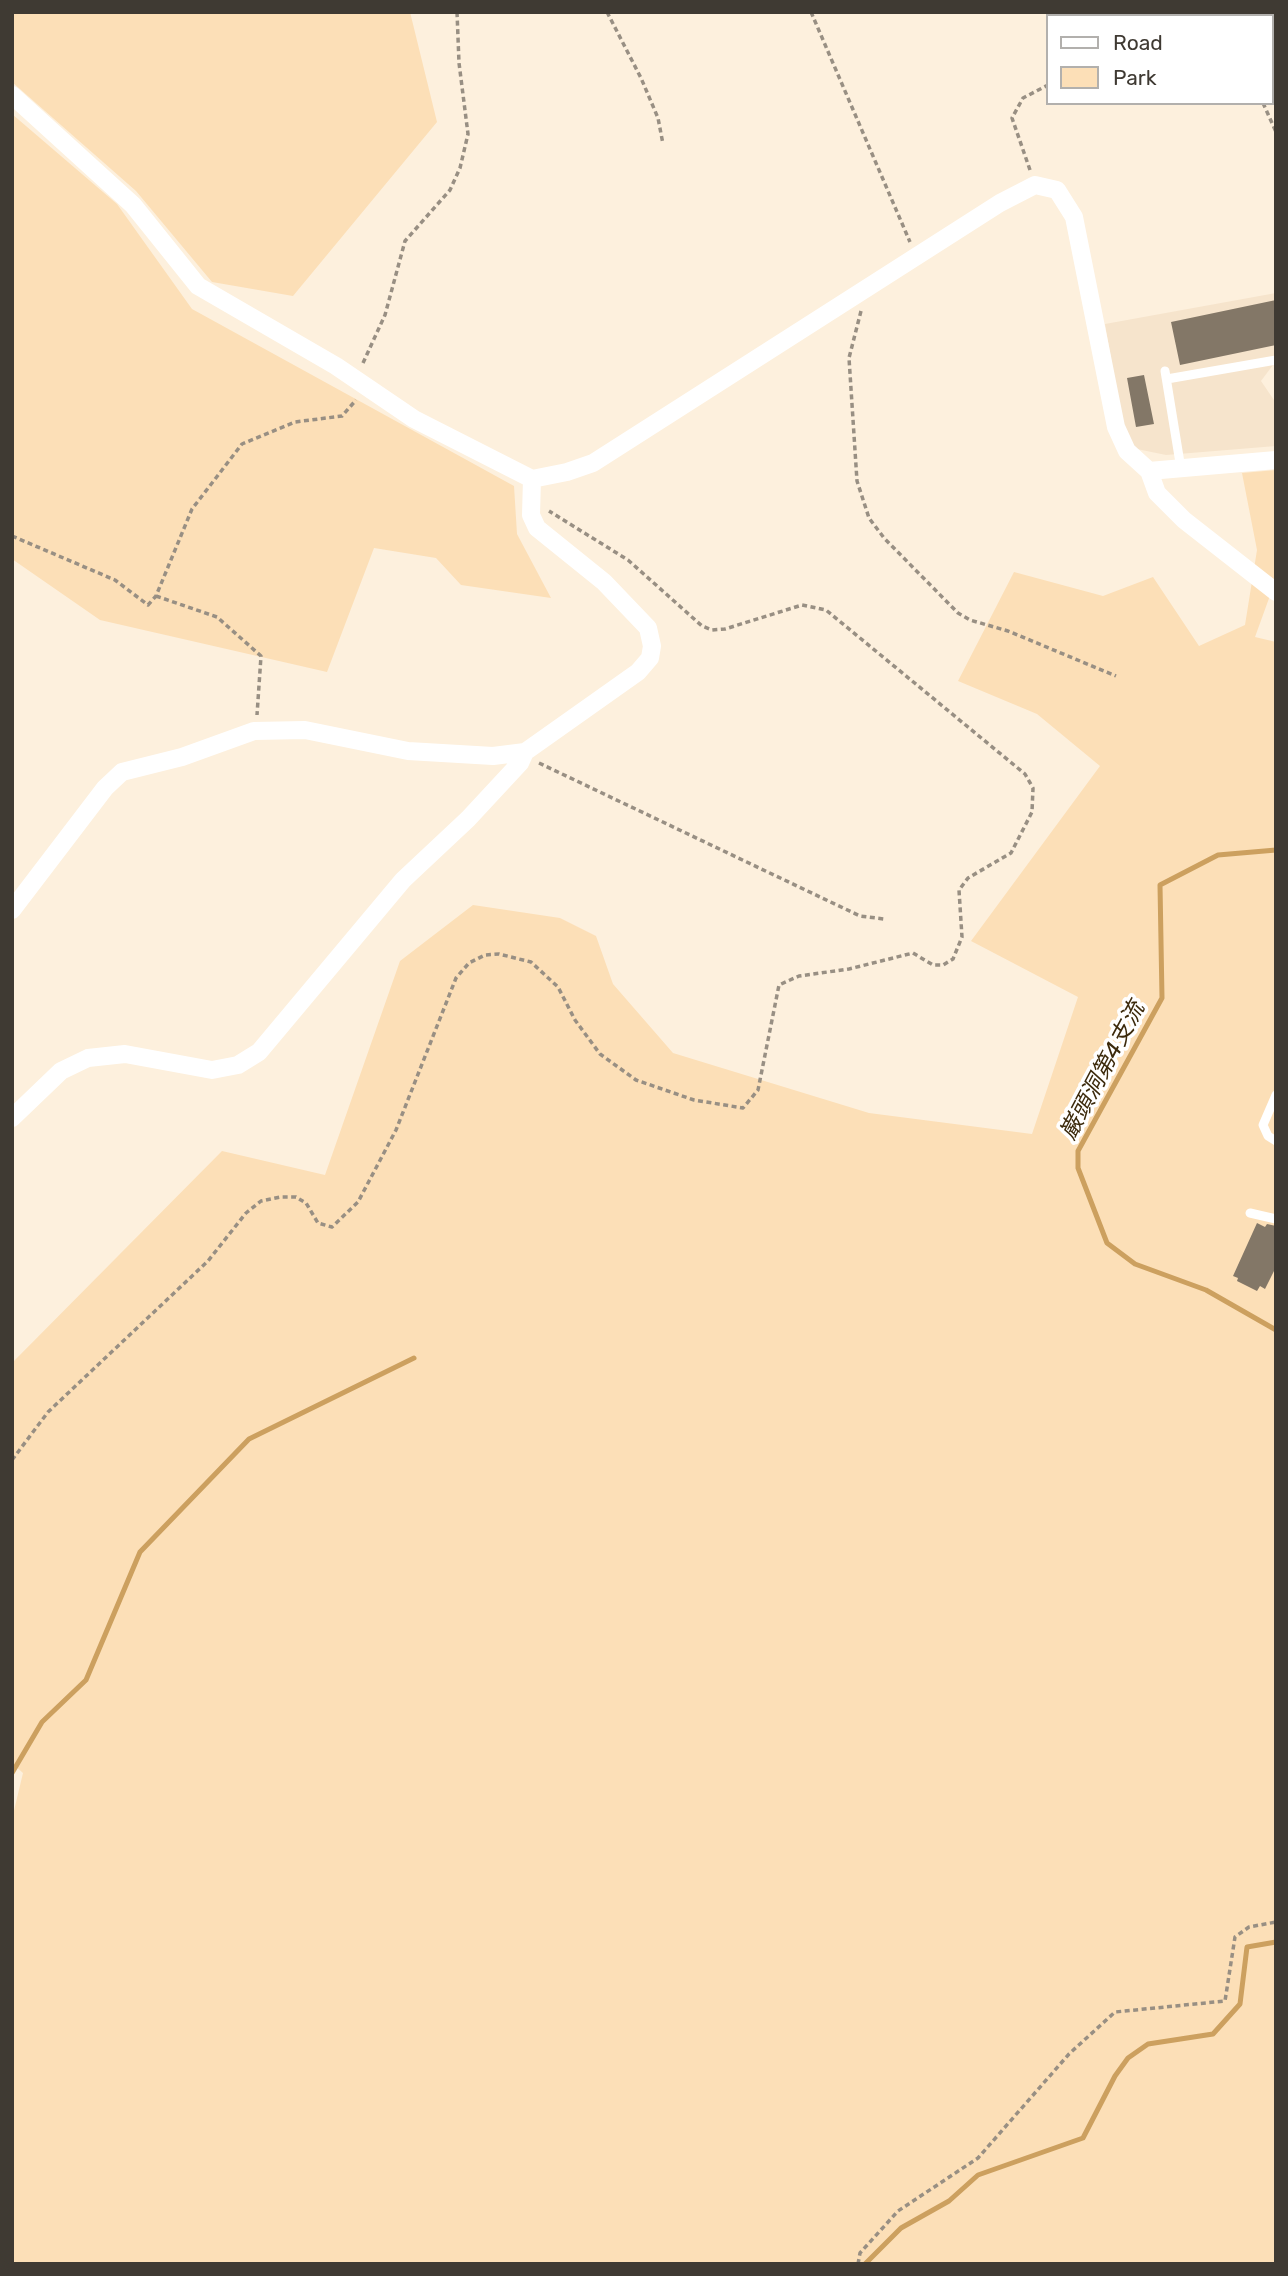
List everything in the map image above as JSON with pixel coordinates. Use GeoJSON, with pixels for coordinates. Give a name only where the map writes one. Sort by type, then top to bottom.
{"type":"FeatureCollection","features":[{"type":"Feature","properties":{"kind":"street"},"geometry":{"type":"LineString","coordinates":[[12,95],[133,205],[198,286],[364,385],[414,419],[532,479],[593,463],[1035,185],[1057,190],[1074,217],[1116,427],[1127,451],[1149,471],[1157,493],[1184,520],[1276,592]]}},
{"type":"Feature","properties":{"kind":"street"},"geometry":{"type":"LineString","coordinates":[[1149,471],[1276,460]]}},
{"type":"Feature","properties":{"kind":"street"},"geometry":{"type":"LineString","coordinates":[[12,910],[105,788],[122,772],[182,757],[254,731],[305,730],[408,751],[493,756],[524,752],[638,672],[650,658],[652,646],[648,628],[604,582],[537,528],[531,515],[532,479]]}},
{"type":"Feature","properties":{"kind":"street"},"geometry":{"type":"LineString","coordinates":[[12,1118],[61,1071],[88,1058],[125,1054],[212,1070],[238,1065],[259,1052],[403,880],[468,819],[520,763],[524,752]]}},
{"type":"Feature","properties":{"kind":"lane"},"geometry":{"type":"LineString","coordinates":[[1181,468],[1166,375],[1276,360]]}},
{"type":"Feature","properties":{"kind":"lane"},"geometry":{"type":"LineString","coordinates":[[1276,1095],[1263,1125],[1268,1136],[1276,1141]]}},
{"type":"Feature","properties":{"kind":"lane"},"geometry":{"type":"LineString","coordinates":[[1250,1213],[1276,1219]]}},
{"type":"Feature","properties":{"kind":"path"},"geometry":{"type":"LineString","coordinates":[[12,536],[115,580],[148,605],[156,596],[192,509],[242,444],[295,422],[342,416],[352,408],[364,385],[363,360],[385,315],[405,241],[450,190],[460,168],[468,134],[459,62],[457,12]]}},
{"type":"Feature","properties":{"kind":"path"},"geometry":{"type":"LineString","coordinates":[[607,12],[658,118],[663,144]]}},
{"type":"Feature","properties":{"kind":"path"},"geometry":{"type":"LineString","coordinates":[[811,12],[917,257]]}},
{"type":"Feature","properties":{"kind":"path"},"geometry":{"type":"LineString","coordinates":[[1035,185],[1012,118],[1023,98],[1046,86]]}},
{"type":"Feature","properties":{"kind":"path"},"geometry":{"type":"LineString","coordinates":[[1264,105],[1276,132]]}},
{"type":"Feature","properties":{"kind":"path"},"geometry":{"type":"LineString","coordinates":[[867,290],[849,358],[858,481],[869,518],[884,538],[958,613],[970,621],[1009,631],[1116,676]]}},
{"type":"Feature","properties":{"kind":"path"},"geometry":{"type":"LineString","coordinates":[[12,1460],[48,1412],[208,1261],[246,1213],[261,1201],[280,1196],[296,1197],[306,1203],[318,1223],[332,1227],[358,1202],[396,1130],[456,978],[469,963],[485,955],[499,954],[531,962],[558,987],[575,1020],[600,1054],[636,1080],[694,1100],[743,1108],[758,1090],[779,985],[799,976],[849,969],[913,953],[933,965],[943,965],[953,959],[962,937],[959,890],[968,878],[1011,853],[1032,812],[1033,788],[1024,774],[826,610],[802,605],[725,629],[712,630],[702,625],[628,561],[532,500]]}},
{"type":"Feature","properties":{"kind":"path"},"geometry":{"type":"LineString","coordinates":[[156,596],[217,617],[261,656],[260,703],[254,731]]}},
{"type":"Feature","properties":{"kind":"path"},"geometry":{"type":"LineString","coordinates":[[524,752],[547,766],[860,916],[884,919]]}},
{"type":"Feature","properties":{"kind":"path"},"geometry":{"type":"LineString","coordinates":[[858,2264],[860,2253],[898,2211],[978,2158],[1069,2054],[1115,2011],[1225,2001],[1235,1937],[1248,1927],[1276,1922]]}},
{"type":"Feature","properties":{"kind":"shaded area"},"geometry":{"type":"Polygon","coordinates":[[[1276,293],[1276,361],[1261,381],[1276,403],[1276,446],[1166,455],[1132,448],[1122,423],[1105,324],[1276,293]]]}},
{"type":"Feature","properties":{"kind":"green space"},"geometry":{"type":"Polygon","coordinates":[[[12,12],[410,12],[437,122],[293,296],[212,282],[136,191],[12,82],[12,12]]]}},
{"type":"Feature","properties":{"kind":"green space"},"geometry":{"type":"Polygon","coordinates":[[[12,114],[117,204],[192,309],[514,486],[517,534],[551,598],[461,585],[436,558],[374,548],[327,672],[100,620],[12,559],[12,114]]]}},
{"type":"Feature","properties":{"kind":"green space"},"geometry":{"type":"Polygon","coordinates":[[[1276,470],[1276,579],[1255,637],[1276,642],[1276,2264],[12,2264],[12,1819],[23,1773],[12,1763],[12,1363],[222,1151],[325,1175],[400,961],[473,905],[560,918],[596,936],[613,984],[673,1053],[869,1113],[1032,1134],[1078,997],[971,941],[1100,766],[1037,714],[958,681],[1014,572],[1103,596],[1153,577],[1199,646],[1245,625],[1257,550],[1242,473],[1276,470]]]}},
{"type":"Feature","properties":{"kind":"building"},"geometry":{"type":"Polygon","coordinates":[[[1276,300],[1276,345],[1180,365],[1171,322],[1276,300]]]}},
{"type":"Feature","properties":{"kind":"building"},"geometry":{"type":"Polygon","coordinates":[[[1144,375],[1154,424],[1136,427],[1127,378],[1144,375]]]}},
{"type":"Feature","properties":{"kind":"building"},"geometry":{"type":"Polygon","coordinates":[[[1257,1223],[1265,1227],[1267,1224],[1276,1226],[1276,1267],[1265,1289],[1260,1286],[1257,1291],[1237,1281],[1238,1278],[1233,1276],[1257,1223]]]}},
{"type":"Feature","properties":{"kind":"waterway","name":"巌頭洞第4支流"},"geometry":{"type":"LineString","coordinates":[[1276,850],[1218,855],[1160,885],[1162,998],[1078,1151],[1078,1168],[1107,1243],[1135,1264],[1206,1290],[1276,1330]]}},
{"type":"Feature","properties":{"kind":"waterway"},"geometry":{"type":"LineString","coordinates":[[12,1773],[42,1722],[86,1680],[140,1552],[249,1439],[414,1358]]}},
{"type":"Feature","properties":{"kind":"waterway"},"geometry":{"type":"LineString","coordinates":[[865,2264],[901,2228],[949,2201],[978,2175],[1083,2138],[1115,2076],[1128,2058],[1148,2044],[1213,2034],[1240,2004],[1247,1947],[1276,1942]]}}]}
